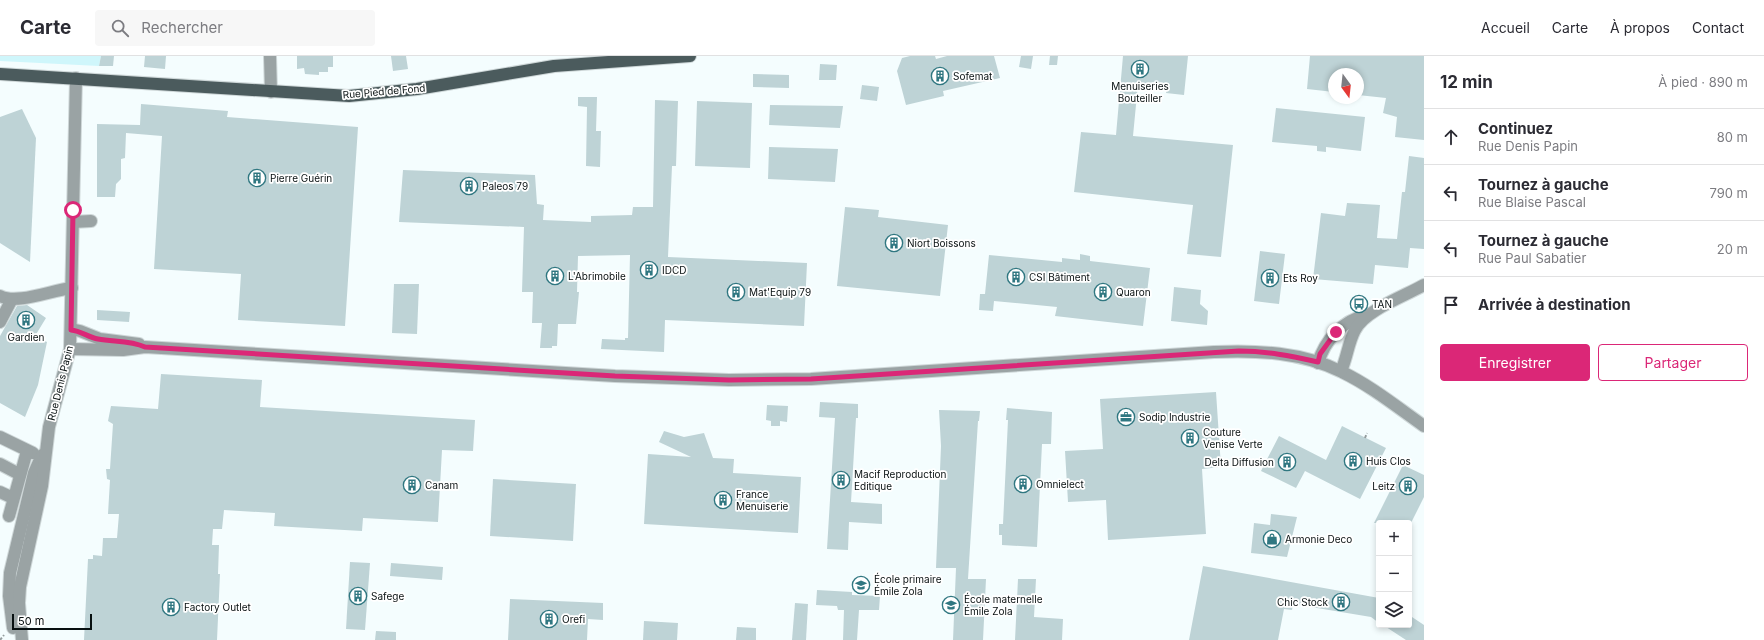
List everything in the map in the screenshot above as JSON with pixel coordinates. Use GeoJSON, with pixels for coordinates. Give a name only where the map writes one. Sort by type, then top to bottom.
{"type":"FeatureCollection","features":[{"type":"Feature","properties":{"kind":"main road","name":"Rue Pied de Fond"},"geometry":{"type":"LineString","coordinates":[[53,77],[271,92],[330,95],[370,95],[417,89],[554,66],[690,56]]}},
{"type":"Feature","properties":{"kind":"main road"},"geometry":{"type":"LineString","coordinates":[[4,73],[53,77]]}},
{"type":"Feature","properties":{"kind":"main road"},"geometry":{"type":"LineString","coordinates":[[0,79],[53,77]]}},
{"type":"Feature","properties":{"kind":"street"},"geometry":{"type":"LineString","coordinates":[[270,56],[271,92]]}},
{"type":"Feature","properties":{"kind":"street","name":"Rue Denis Papin"},"geometry":{"type":"LineString","coordinates":[[22,640],[19,603],[20,587],[42,486],[49,427],[70,348],[76,78]]}},
{"type":"Feature","properties":{"kind":"street"},"geometry":{"type":"LineString","coordinates":[[73,222],[91,222]]}},
{"type":"Feature","properties":{"kind":"street"},"geometry":{"type":"LineString","coordinates":[[1318,362],[1327,343],[1342,325],[1358,317],[1369,314],[1424,285]]}},
{"type":"Feature","properties":{"kind":"street"},"geometry":{"type":"LineString","coordinates":[[0,296],[5,299],[12,299],[72,288]]}},
{"type":"Feature","properties":{"kind":"street"},"geometry":{"type":"LineString","coordinates":[[0,322],[12,299]]}},
{"type":"Feature","properties":{"kind":"street"},"geometry":{"type":"LineString","coordinates":[[1341,371],[1356,328],[1369,314]]}},
{"type":"Feature","properties":{"kind":"street"},"geometry":{"type":"LineString","coordinates":[[71,330],[80,331],[100,339],[135,342],[145,347]]}},
{"type":"Feature","properties":{"kind":"street"},"geometry":{"type":"LineString","coordinates":[[70,348],[123,350],[145,347],[615,376],[729,380],[811,379],[1239,351],[1260,351],[1318,362],[1341,371],[1368,387],[1424,426]]}},
{"type":"Feature","properties":{"kind":"street"},"geometry":{"type":"LineString","coordinates":[[0,437],[27,451],[45,452]]}},
{"type":"Feature","properties":{"kind":"street"},"geometry":{"type":"LineString","coordinates":[[23,521],[5,514],[13,498],[27,451]]}},
{"type":"Feature","properties":{"kind":"street","name":"Rue Denis Papin"},"geometry":{"type":"LineString","coordinates":[[15,640],[8,587],[34,473],[45,452]]}},
{"type":"Feature","properties":{"kind":"street"},"geometry":{"type":"LineString","coordinates":[[0,464],[20,474]]}},
{"type":"Feature","properties":{"kind":"street"},"geometry":{"type":"LineString","coordinates":[[0,492],[13,498]]}},
{"type":"Feature","properties":{"kind":"path"},"geometry":{"type":"LineString","coordinates":[[1365,438],[1367,433]]}},
{"type":"Feature","properties":{"kind":"shaded area"},"geometry":{"type":"Polygon","coordinates":[[[0,56],[101,56],[99,66],[0,61],[0,56]]]}},
{"type":"Feature","properties":{"kind":"building"},"geometry":{"type":"Polygon","coordinates":[[[101,56],[114,56],[113,66],[99,66],[101,56]]]}},
{"type":"Feature","properties":{"kind":"building"},"geometry":{"type":"Polygon","coordinates":[[[145,56],[166,56],[165,69],[144,67],[145,56]]]}},
{"type":"Feature","properties":{"kind":"building"},"geometry":{"type":"Polygon","coordinates":[[[297,56],[333,56],[333,67],[328,67],[328,72],[319,72],[319,75],[305,74],[304,68],[297,69],[297,56]]]}},
{"type":"Feature","properties":{"kind":"building"},"geometry":{"type":"Polygon","coordinates":[[[391,56],[406,56],[408,69],[393,71],[391,56]]]}},
{"type":"Feature","properties":{"kind":"building","name":"Sofemat"},"geometry":{"type":"Polygon","coordinates":[[[910,56],[935,56],[936,59],[947,56],[994,56],[1000,78],[943,91],[944,96],[906,105],[897,71],[902,58],[910,56]]]}},
{"type":"Feature","properties":{"kind":"building"},"geometry":{"type":"Polygon","coordinates":[[[1021,56],[1033,56],[1031,69],[1019,67],[1021,56]]]}},
{"type":"Feature","properties":{"kind":"building"},"geometry":{"type":"Polygon","coordinates":[[[1050,56],[1058,56],[1057,65],[1049,65],[1050,56]]]}},
{"type":"Feature","properties":{"kind":"building"},"geometry":{"type":"Polygon","coordinates":[[[1123,56],[1188,56],[1184,95],[1166,93],[1167,88],[1138,84],[1133,136],[1233,145],[1221,257],[1187,254],[1193,205],[1074,192],[1081,132],[1116,135],[1123,56]]]}},
{"type":"Feature","properties":{"kind":"building"},"geometry":{"type":"Polygon","coordinates":[[[1310,56],[1424,56],[1424,140],[1395,137],[1397,117],[1383,113],[1386,98],[1364,96],[1364,68],[1328,68],[1328,91],[1307,89],[1310,56]]]}},
{"type":"Feature","properties":{"kind":"building"},"geometry":{"type":"Polygon","coordinates":[[[820,64],[837,65],[836,80],[819,80],[820,64]]]}},
{"type":"Feature","properties":{"kind":"building"},"geometry":{"type":"Polygon","coordinates":[[[753,74],[789,75],[789,88],[753,87],[753,74]]]}},
{"type":"Feature","properties":{"kind":"building"},"geometry":{"type":"Polygon","coordinates":[[[862,85],[879,87],[877,101],[860,99],[862,85]]]}},
{"type":"Feature","properties":{"kind":"building"},"geometry":{"type":"Polygon","coordinates":[[[578,97],[597,97],[596,131],[601,131],[600,167],[586,166],[587,107],[578,106],[578,97]]]}},
{"type":"Feature","properties":{"kind":"building"},"geometry":{"type":"Polygon","coordinates":[[[655,100],[678,101],[676,166],[672,166],[668,257],[807,263],[804,326],[665,320],[664,352],[601,349],[602,339],[625,340],[625,338],[628,338],[630,255],[578,256],[577,292],[579,292],[576,324],[558,324],[557,346],[552,346],[552,348],[540,348],[542,323],[532,323],[533,292],[522,292],[524,227],[399,222],[403,170],[535,175],[537,204],[544,205],[543,220],[591,222],[591,216],[632,215],[633,207],[653,207],[655,100]]]}},
{"type":"Feature","properties":{"kind":"building"},"geometry":{"type":"Polygon","coordinates":[[[697,101],[752,103],[750,168],[695,166],[697,101]]]}},
{"type":"Feature","properties":{"kind":"building","name":"Pierre Guérin"},"geometry":{"type":"Polygon","coordinates":[[[141,104],[228,111],[227,117],[358,127],[345,326],[238,320],[241,274],[154,269],[162,136],[126,133],[125,158],[121,159],[121,179],[116,184],[115,197],[97,197],[97,124],[140,125],[141,104]]]}},
{"type":"Feature","properties":{"kind":"building"},"geometry":{"type":"Polygon","coordinates":[[[770,105],[843,106],[840,128],[769,125],[770,105]]]}},
{"type":"Feature","properties":{"kind":"building"},"geometry":{"type":"Polygon","coordinates":[[[1276,108],[1365,117],[1361,151],[1326,147],[1326,152],[1317,151],[1317,146],[1272,142],[1276,108]]]}},
{"type":"Feature","properties":{"kind":"building"},"geometry":{"type":"Polygon","coordinates":[[[22,109],[36,138],[30,262],[0,243],[0,117],[22,109]]]}},
{"type":"Feature","properties":{"kind":"building"},"geometry":{"type":"Polygon","coordinates":[[[769,147],[838,149],[835,182],[768,179],[769,147]]]}},
{"type":"Feature","properties":{"kind":"building"},"geometry":{"type":"Polygon","coordinates":[[[1409,156],[1424,158],[1424,249],[1410,248],[1408,268],[1375,265],[1373,284],[1313,279],[1321,213],[1345,216],[1347,203],[1380,205],[1377,238],[1397,239],[1402,192],[1405,192],[1409,156]]]}},
{"type":"Feature","properties":{"kind":"building","name":"Niort Boissons"},"geometry":{"type":"Polygon","coordinates":[[[845,207],[879,210],[878,217],[948,225],[940,296],[837,286],[845,207]]]}},
{"type":"Feature","properties":{"kind":"building","name":"Ets Roy"},"geometry":{"type":"Polygon","coordinates":[[[1260,251],[1285,254],[1279,304],[1254,301],[1260,251]]]}},
{"type":"Feature","properties":{"kind":"building","name":"Quaron"},"geometry":{"type":"Polygon","coordinates":[[[1080,254],[1090,256],[1090,261],[1150,268],[1143,326],[1055,316],[1057,307],[994,301],[993,311],[979,310],[980,294],[985,294],[989,255],[1062,262],[1062,258],[1080,260],[1080,254]]]}},
{"type":"Feature","properties":{"kind":"building"},"geometry":{"type":"Polygon","coordinates":[[[394,284],[419,284],[417,334],[392,333],[394,284]]]}},
{"type":"Feature","properties":{"kind":"building"},"geometry":{"type":"Polygon","coordinates":[[[1174,287],[1201,290],[1200,304],[1208,311],[1207,325],[1171,321],[1174,287]]]}},
{"type":"Feature","properties":{"kind":"building"},"geometry":{"type":"Polygon","coordinates":[[[27,305],[46,318],[35,336],[47,342],[38,385],[25,417],[0,403],[0,336],[17,306],[27,305]]]}},
{"type":"Feature","properties":{"kind":"building"},"geometry":{"type":"Polygon","coordinates":[[[97,310],[130,312],[129,322],[97,320],[97,310]]]}},
{"type":"Feature","properties":{"kind":"building"},"geometry":{"type":"Polygon","coordinates":[[[161,374],[262,380],[260,407],[475,420],[473,451],[442,450],[438,522],[363,518],[362,531],[274,526],[275,513],[224,510],[222,529],[213,529],[212,545],[219,545],[218,574],[220,574],[217,640],[84,640],[88,559],[93,559],[93,555],[102,556],[103,538],[117,538],[119,514],[108,514],[110,480],[107,479],[106,469],[110,469],[113,424],[108,421],[111,406],[158,409],[161,374]]]}},
{"type":"Feature","properties":{"kind":"building"},"geometry":{"type":"Polygon","coordinates":[[[1216,392],[1221,467],[1202,469],[1206,534],[1108,540],[1106,500],[1068,502],[1065,451],[1103,449],[1100,399],[1216,392]]]}},
{"type":"Feature","properties":{"kind":"building","name":"Macif Reproduction Editique"},"geometry":{"type":"Polygon","coordinates":[[[820,402],[858,404],[851,502],[882,504],[882,524],[849,522],[848,550],[827,549],[835,418],[819,417],[820,402]]]}},
{"type":"Feature","properties":{"kind":"building"},"geometry":{"type":"Polygon","coordinates":[[[767,405],[788,406],[787,422],[780,421],[780,426],[771,426],[771,421],[766,420],[767,405]]]}},
{"type":"Feature","properties":{"kind":"building","name":"Omnielect"},"geometry":{"type":"Polygon","coordinates":[[[1007,408],[1052,412],[1051,444],[1042,444],[1037,547],[1002,545],[1002,535],[999,535],[999,524],[1003,524],[1008,420],[1006,420],[1007,408]]]}},
{"type":"Feature","properties":{"kind":"building"},"geometry":{"type":"Polygon","coordinates":[[[939,410],[980,411],[978,421],[968,579],[986,579],[983,640],[953,640],[956,568],[936,568],[941,446],[939,410]]]}},
{"type":"Feature","properties":{"kind":"building","name":"Huis Clos"},"geometry":{"type":"Polygon","coordinates":[[[1342,426],[1386,448],[1360,499],[1305,471],[1296,488],[1261,471],[1279,436],[1326,460],[1342,426]]]}},
{"type":"Feature","properties":{"kind":"building","name":"France Menuiserie"},"geometry":{"type":"Polygon","coordinates":[[[664,431],[684,437],[704,433],[713,458],[734,459],[733,473],[801,477],[798,533],[644,524],[648,454],[691,457],[659,442],[664,431]]]}},
{"type":"Feature","properties":{"kind":"building","name":"Leitz"},"geometry":{"type":"Polygon","coordinates":[[[1403,465],[1424,475],[1424,497],[1412,521],[1376,520],[1376,523],[1374,523],[1403,465]]]}},
{"type":"Feature","properties":{"kind":"building"},"geometry":{"type":"Polygon","coordinates":[[[493,479],[576,484],[573,541],[490,536],[493,479]]]}},
{"type":"Feature","properties":{"kind":"building","name":"Armonie Deco"},"geometry":{"type":"Polygon","coordinates":[[[1271,514],[1297,517],[1287,557],[1251,553],[1254,523],[1270,525],[1271,514]]]}},
{"type":"Feature","properties":{"kind":"building","name":"Safege"},"geometry":{"type":"Polygon","coordinates":[[[350,562],[370,563],[365,630],[346,629],[350,562]]]}},
{"type":"Feature","properties":{"kind":"building"},"geometry":{"type":"Polygon","coordinates":[[[391,563],[443,567],[442,580],[390,576],[391,563]]]}},
{"type":"Feature","properties":{"kind":"building"},"geometry":{"type":"Polygon","coordinates":[[[1203,566],[1376,597],[1376,621],[1371,617],[1293,604],[1292,610],[1284,609],[1278,640],[1189,640],[1203,566]]]}},
{"type":"Feature","properties":{"kind":"building"},"geometry":{"type":"Polygon","coordinates":[[[1018,579],[1036,579],[1034,617],[1063,619],[1062,640],[1015,640],[1018,579]]]}},
{"type":"Feature","properties":{"kind":"building"},"geometry":{"type":"Polygon","coordinates":[[[817,590],[852,592],[852,595],[880,596],[879,610],[859,610],[857,640],[843,640],[844,610],[838,610],[837,606],[816,605],[817,590]]]}},
{"type":"Feature","properties":{"kind":"building","name":"Orefi"},"geometry":{"type":"Polygon","coordinates":[[[510,599],[603,603],[603,620],[588,619],[587,640],[508,640],[510,599]]]}},
{"type":"Feature","properties":{"kind":"building"},"geometry":{"type":"Polygon","coordinates":[[[795,603],[808,604],[806,640],[792,640],[795,603]]]}},
{"type":"Feature","properties":{"kind":"building"},"geometry":{"type":"Polygon","coordinates":[[[1412,617],[1424,625],[1424,640],[1406,640],[1388,628],[1412,628],[1412,617]]]}},
{"type":"Feature","properties":{"kind":"building"},"geometry":{"type":"Polygon","coordinates":[[[644,621],[678,623],[677,640],[643,640],[644,621]]]}},
{"type":"Feature","properties":{"kind":"building"},"geometry":{"type":"Polygon","coordinates":[[[737,627],[756,628],[756,640],[736,640],[737,627]]]}},
{"type":"Feature","properties":{"kind":"building"},"geometry":{"type":"Polygon","coordinates":[[[376,631],[396,632],[396,640],[375,640],[376,631]]]}},
{"type":"Feature","properties":{"kind":"place","name":"Menuiseries Bouteiller"},"geometry":{"type":"Point","coordinates":[1140,69]}},
{"type":"Feature","properties":{"kind":"place","name":"Sofemat"},"geometry":{"type":"Point","coordinates":[940,76]}},
{"type":"Feature","properties":{"kind":"place","name":"Pierre Guérin"},"geometry":{"type":"Point","coordinates":[257,178]}},
{"type":"Feature","properties":{"kind":"place","name":"Paleos 79"},"geometry":{"type":"Point","coordinates":[469,186]}},
{"type":"Feature","properties":{"kind":"place","name":"Niort Boissons"},"geometry":{"type":"Point","coordinates":[894,243]}},
{"type":"Feature","properties":{"kind":"place","name":"IDCD"},"geometry":{"type":"Point","coordinates":[649,270]}},
{"type":"Feature","properties":{"kind":"place","name":"L'Abrimobile"},"geometry":{"type":"Point","coordinates":[555,276]}},
{"type":"Feature","properties":{"kind":"place","name":"CSI Bâtiment"},"geometry":{"type":"Point","coordinates":[1016,277]}},
{"type":"Feature","properties":{"kind":"place","name":"Ets Roy"},"geometry":{"type":"Point","coordinates":[1270,278]}},
{"type":"Feature","properties":{"kind":"place","name":"Mat'Equip 79"},"geometry":{"type":"Point","coordinates":[736,292]}},
{"type":"Feature","properties":{"kind":"place","name":"Quaron"},"geometry":{"type":"Point","coordinates":[1103,292]}},
{"type":"Feature","properties":{"kind":"place","name":"TAN"},"geometry":{"type":"Point","coordinates":[1359,304]}},
{"type":"Feature","properties":{"kind":"place","name":"Gardien"},"geometry":{"type":"Point","coordinates":[26,320]}},
{"type":"Feature","properties":{"kind":"place","name":"Sodip Industrie"},"geometry":{"type":"Point","coordinates":[1126,417]}},
{"type":"Feature","properties":{"kind":"place","name":"Couture Venise Verte"},"geometry":{"type":"Point","coordinates":[1190,438]}},
{"type":"Feature","properties":{"kind":"place","name":"Huis Clos"},"geometry":{"type":"Point","coordinates":[1353,461]}},
{"type":"Feature","properties":{"kind":"place","name":"Delta Diffusion"},"geometry":{"type":"Point","coordinates":[1287,462]}},
{"type":"Feature","properties":{"kind":"place","name":"Macif Reproduction Editique"},"geometry":{"type":"Point","coordinates":[841,480]}},
{"type":"Feature","properties":{"kind":"place","name":"Omnielect"},"geometry":{"type":"Point","coordinates":[1023,484]}},
{"type":"Feature","properties":{"kind":"place","name":"Canam"},"geometry":{"type":"Point","coordinates":[412,485]}},
{"type":"Feature","properties":{"kind":"place","name":"Leitz"},"geometry":{"type":"Point","coordinates":[1408,486]}},
{"type":"Feature","properties":{"kind":"place","name":"France Menuiserie"},"geometry":{"type":"Point","coordinates":[723,500]}},
{"type":"Feature","properties":{"kind":"place","name":"Armonie Deco"},"geometry":{"type":"Point","coordinates":[1272,539]}},
{"type":"Feature","properties":{"kind":"place","name":"École primaire Émile Zola"},"geometry":{"type":"Point","coordinates":[861,585]}},
{"type":"Feature","properties":{"kind":"place","name":"Safege"},"geometry":{"type":"Point","coordinates":[358,596]}},
{"type":"Feature","properties":{"kind":"place","name":"Chic Stock"},"geometry":{"type":"Point","coordinates":[1341,602]}},
{"type":"Feature","properties":{"kind":"place","name":"École maternelle Émile Zola"},"geometry":{"type":"Point","coordinates":[951,605]}},
{"type":"Feature","properties":{"kind":"place","name":"Factory Outlet"},"geometry":{"type":"Point","coordinates":[171,607]}},
{"type":"Feature","properties":{"kind":"place","name":"Orefi"},"geometry":{"type":"Point","coordinates":[549,619]}},
{"type":"Feature","properties":{"kind":"route"},"geometry":{"type":"LineString","coordinates":[[73,210],[71,330],[80,331],[100,339],[135,342],[145,347],[615,376],[729,380],[811,379],[1239,351],[1260,351],[1318,362],[1320,354],[1336,332]]}}]}
